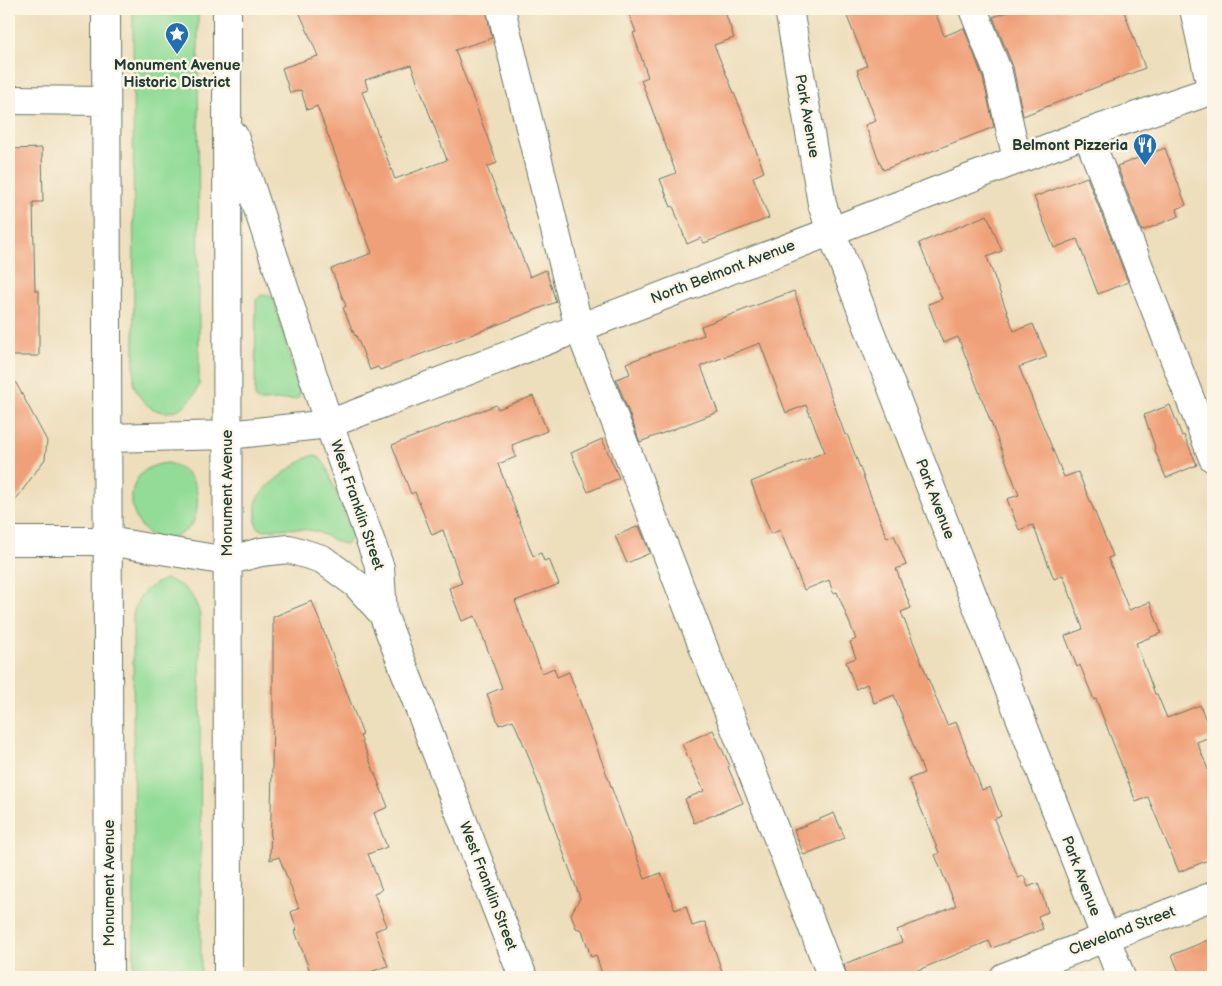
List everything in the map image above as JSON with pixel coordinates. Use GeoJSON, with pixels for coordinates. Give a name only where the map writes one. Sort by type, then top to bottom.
{"type":"FeatureCollection","features":[{"type":"Feature","properties":{"kind":"street","name":"Monument Avenue"},"geometry":{"type":"LineString","coordinates":[[106,9],[109,977]]}},
{"type":"Feature","properties":{"kind":"street","name":"Monument Avenue"},"geometry":{"type":"LineString","coordinates":[[227,9],[228,977]]}},
{"type":"Feature","properties":{"kind":"street"},"geometry":{"type":"LineString","coordinates":[[502,9],[579,328],[832,977]]}},
{"type":"Feature","properties":{"kind":"street","name":"Park Avenue"},"geometry":{"type":"LineString","coordinates":[[789,9],[822,204],[831,231],[1121,977]]}},
{"type":"Feature","properties":{"kind":"street"},"geometry":{"type":"LineString","coordinates":[[972,9],[998,73],[1017,160]]}},
{"type":"Feature","properties":{"kind":"street"},"geometry":{"type":"LineString","coordinates":[[1194,9],[1213,91]]}},
{"type":"Feature","properties":{"kind":"street","name":"North Belmont Avenue"},"geometry":{"type":"LineString","coordinates":[[107,438],[228,435],[329,424],[1087,133],[1213,91]]}},
{"type":"Feature","properties":{"kind":"street"},"geometry":{"type":"LineString","coordinates":[[9,100],[106,101]]}},
{"type":"Feature","properties":{"kind":"street","name":"West Franklin Street"},"geometry":{"type":"LineString","coordinates":[[227,114],[329,424],[380,568],[383,614],[523,977]]}},
{"type":"Feature","properties":{"kind":"street"},"geometry":{"type":"LineString","coordinates":[[1087,133],[1213,458]]}},
{"type":"Feature","properties":{"kind":"street"},"geometry":{"type":"LineString","coordinates":[[9,541],[108,541],[227,561],[261,552],[289,549],[322,559],[356,584],[383,614]]}},
{"type":"Feature","properties":{"kind":"street","name":"Cleveland Street"},"geometry":{"type":"LineString","coordinates":[[1004,977],[1213,896]]}},
{"type":"Feature","properties":{"kind":"green space"},"geometry":{"type":"Polygon","coordinates":[[[133,9],[198,9],[199,385],[193,397],[185,405],[176,410],[166,412],[148,405],[140,397],[134,385],[133,9]]]}},
{"type":"Feature","properties":{"kind":"green space"},"geometry":{"type":"Polygon","coordinates":[[[261,295],[271,296],[274,300],[299,392],[299,397],[296,399],[261,401],[255,397],[256,300],[261,295]]]}},
{"type":"Feature","properties":{"kind":"green space"},"geometry":{"type":"Polygon","coordinates":[[[314,455],[320,458],[326,466],[353,536],[346,544],[314,531],[295,529],[262,530],[256,525],[256,503],[262,493],[283,474],[314,455]]]}},
{"type":"Feature","properties":{"kind":"green space"},"geometry":{"type":"Polygon","coordinates":[[[168,463],[184,470],[189,476],[196,489],[197,505],[193,523],[188,528],[180,534],[163,538],[150,534],[139,524],[133,509],[132,494],[137,479],[149,468],[168,463]]]}},
{"type":"Feature","properties":{"kind":"green space"},"geometry":{"type":"Polygon","coordinates":[[[166,579],[184,588],[192,596],[200,615],[201,977],[134,977],[133,615],[144,592],[166,579]]]}},
{"type":"Feature","properties":{"kind":"building"},"geometry":{"type":"Polygon","coordinates":[[[298,9],[486,9],[492,38],[455,50],[497,163],[487,167],[530,277],[546,270],[556,302],[380,370],[378,367],[370,370],[343,308],[346,306],[331,269],[372,253],[317,106],[307,110],[301,90],[290,93],[282,68],[318,56],[298,9]],[[411,65],[365,80],[368,90],[362,92],[395,179],[447,160],[411,65]]]}},
{"type":"Feature","properties":{"kind":"building"},"geometry":{"type":"Polygon","coordinates":[[[627,9],[724,9],[734,38],[714,45],[742,112],[764,172],[753,177],[769,218],[704,243],[701,238],[687,244],[673,206],[671,207],[660,179],[676,173],[641,80],[648,77],[633,33],[636,32],[627,9]]]}},
{"type":"Feature","properties":{"kind":"building"},"geometry":{"type":"Polygon","coordinates":[[[844,9],[934,9],[944,36],[964,28],[983,78],[994,127],[883,170],[865,125],[876,121],[857,70],[867,66],[844,9]]]}},
{"type":"Feature","properties":{"kind":"building"},"geometry":{"type":"Polygon","coordinates":[[[1016,9],[1123,9],[1145,68],[1023,116],[1013,67],[993,17],[1016,9]]]}},
{"type":"Feature","properties":{"kind":"building"},"geometry":{"type":"Polygon","coordinates":[[[42,148],[43,202],[33,202],[35,291],[39,291],[39,356],[9,356],[9,149],[42,148]]]}},
{"type":"Feature","properties":{"kind":"building"},"geometry":{"type":"Polygon","coordinates":[[[1165,148],[1186,205],[1177,209],[1179,216],[1142,231],[1117,166],[1165,148]]]}},
{"type":"Feature","properties":{"kind":"building"},"geometry":{"type":"Polygon","coordinates":[[[1087,177],[1128,282],[1098,294],[1077,239],[1054,248],[1034,197],[1087,177]]]}},
{"type":"Feature","properties":{"kind":"building"},"geometry":{"type":"Polygon","coordinates":[[[987,215],[1002,251],[987,257],[1014,331],[1033,324],[1047,357],[1019,367],[1064,477],[1078,472],[1113,556],[1108,558],[1129,610],[1150,602],[1161,633],[1136,643],[1155,694],[1157,694],[1167,718],[1200,705],[1212,736],[1197,742],[1213,782],[1213,858],[1179,872],[1148,797],[1136,802],[1096,699],[1094,700],[1080,665],[1077,667],[1065,636],[1083,629],[1063,575],[1054,579],[1033,525],[1019,530],[1007,499],[1019,495],[958,337],[943,343],[928,304],[942,299],[919,243],[987,215]]]}},
{"type":"Feature","properties":{"kind":"building"},"geometry":{"type":"Polygon","coordinates":[[[794,291],[845,435],[847,434],[887,538],[894,535],[906,565],[896,569],[911,608],[901,612],[947,725],[956,722],[982,790],[990,787],[1001,816],[994,819],[1018,878],[1024,876],[1028,887],[1038,883],[1048,912],[1038,916],[1043,929],[992,948],[989,941],[901,977],[847,977],[844,964],[902,942],[897,930],[956,906],[935,855],[939,853],[909,779],[924,773],[894,695],[874,703],[867,684],[856,689],[846,662],[856,658],[850,642],[856,639],[837,592],[833,593],[829,580],[804,590],[780,530],[771,534],[751,482],[825,452],[806,405],[786,413],[760,343],[701,366],[718,412],[640,442],[616,379],[630,374],[626,363],[704,335],[701,326],[794,291]]]}},
{"type":"Feature","properties":{"kind":"building"},"geometry":{"type":"Polygon","coordinates":[[[9,370],[47,441],[45,459],[9,509],[9,370]]]}},
{"type":"Feature","properties":{"kind":"building"},"geometry":{"type":"Polygon","coordinates":[[[533,396],[547,431],[512,445],[516,457],[498,464],[533,556],[541,553],[544,561],[549,559],[559,584],[515,601],[542,673],[554,668],[557,677],[569,672],[645,879],[661,873],[675,910],[686,906],[692,926],[705,922],[724,977],[603,977],[596,955],[591,957],[582,930],[576,928],[571,914],[580,898],[527,752],[513,720],[499,725],[487,694],[502,688],[475,616],[462,621],[449,588],[462,583],[443,530],[432,535],[415,492],[411,494],[392,445],[496,405],[498,409],[533,396]]]}},
{"type":"Feature","properties":{"kind":"building"},"geometry":{"type":"Polygon","coordinates":[[[1170,405],[1182,436],[1184,435],[1197,465],[1166,478],[1144,415],[1170,405]]]}},
{"type":"Feature","properties":{"kind":"building"},"geometry":{"type":"Polygon","coordinates":[[[602,439],[619,478],[588,492],[571,453],[602,439]]]}},
{"type":"Feature","properties":{"kind":"building"},"geometry":{"type":"Polygon","coordinates":[[[639,526],[650,553],[627,563],[615,536],[639,526]]]}},
{"type":"Feature","properties":{"kind":"building"},"geometry":{"type":"Polygon","coordinates":[[[312,601],[363,735],[360,736],[388,807],[374,813],[387,847],[368,854],[382,890],[374,893],[387,926],[375,931],[388,966],[355,977],[312,977],[295,931],[297,930],[291,912],[299,908],[279,857],[270,860],[273,617],[312,601]]]}},
{"type":"Feature","properties":{"kind":"building"},"geometry":{"type":"Polygon","coordinates":[[[713,730],[730,766],[728,767],[743,803],[694,823],[685,799],[704,791],[682,744],[713,730]]]}},
{"type":"Feature","properties":{"kind":"building"},"geometry":{"type":"Polygon","coordinates":[[[834,813],[845,838],[804,855],[794,830],[834,813]]]}},
{"type":"Feature","properties":{"kind":"building"},"geometry":{"type":"Polygon","coordinates":[[[1213,938],[1213,977],[1181,977],[1172,955],[1213,938]]]}},
{"type":"Feature","properties":{"kind":"place","name":"Monument Avenue Historic District"},"geometry":{"type":"Point","coordinates":[177,55]}},
{"type":"Feature","properties":{"kind":"place","name":"Belmont Pizzeria"},"geometry":{"type":"Point","coordinates":[1145,166]}}]}
